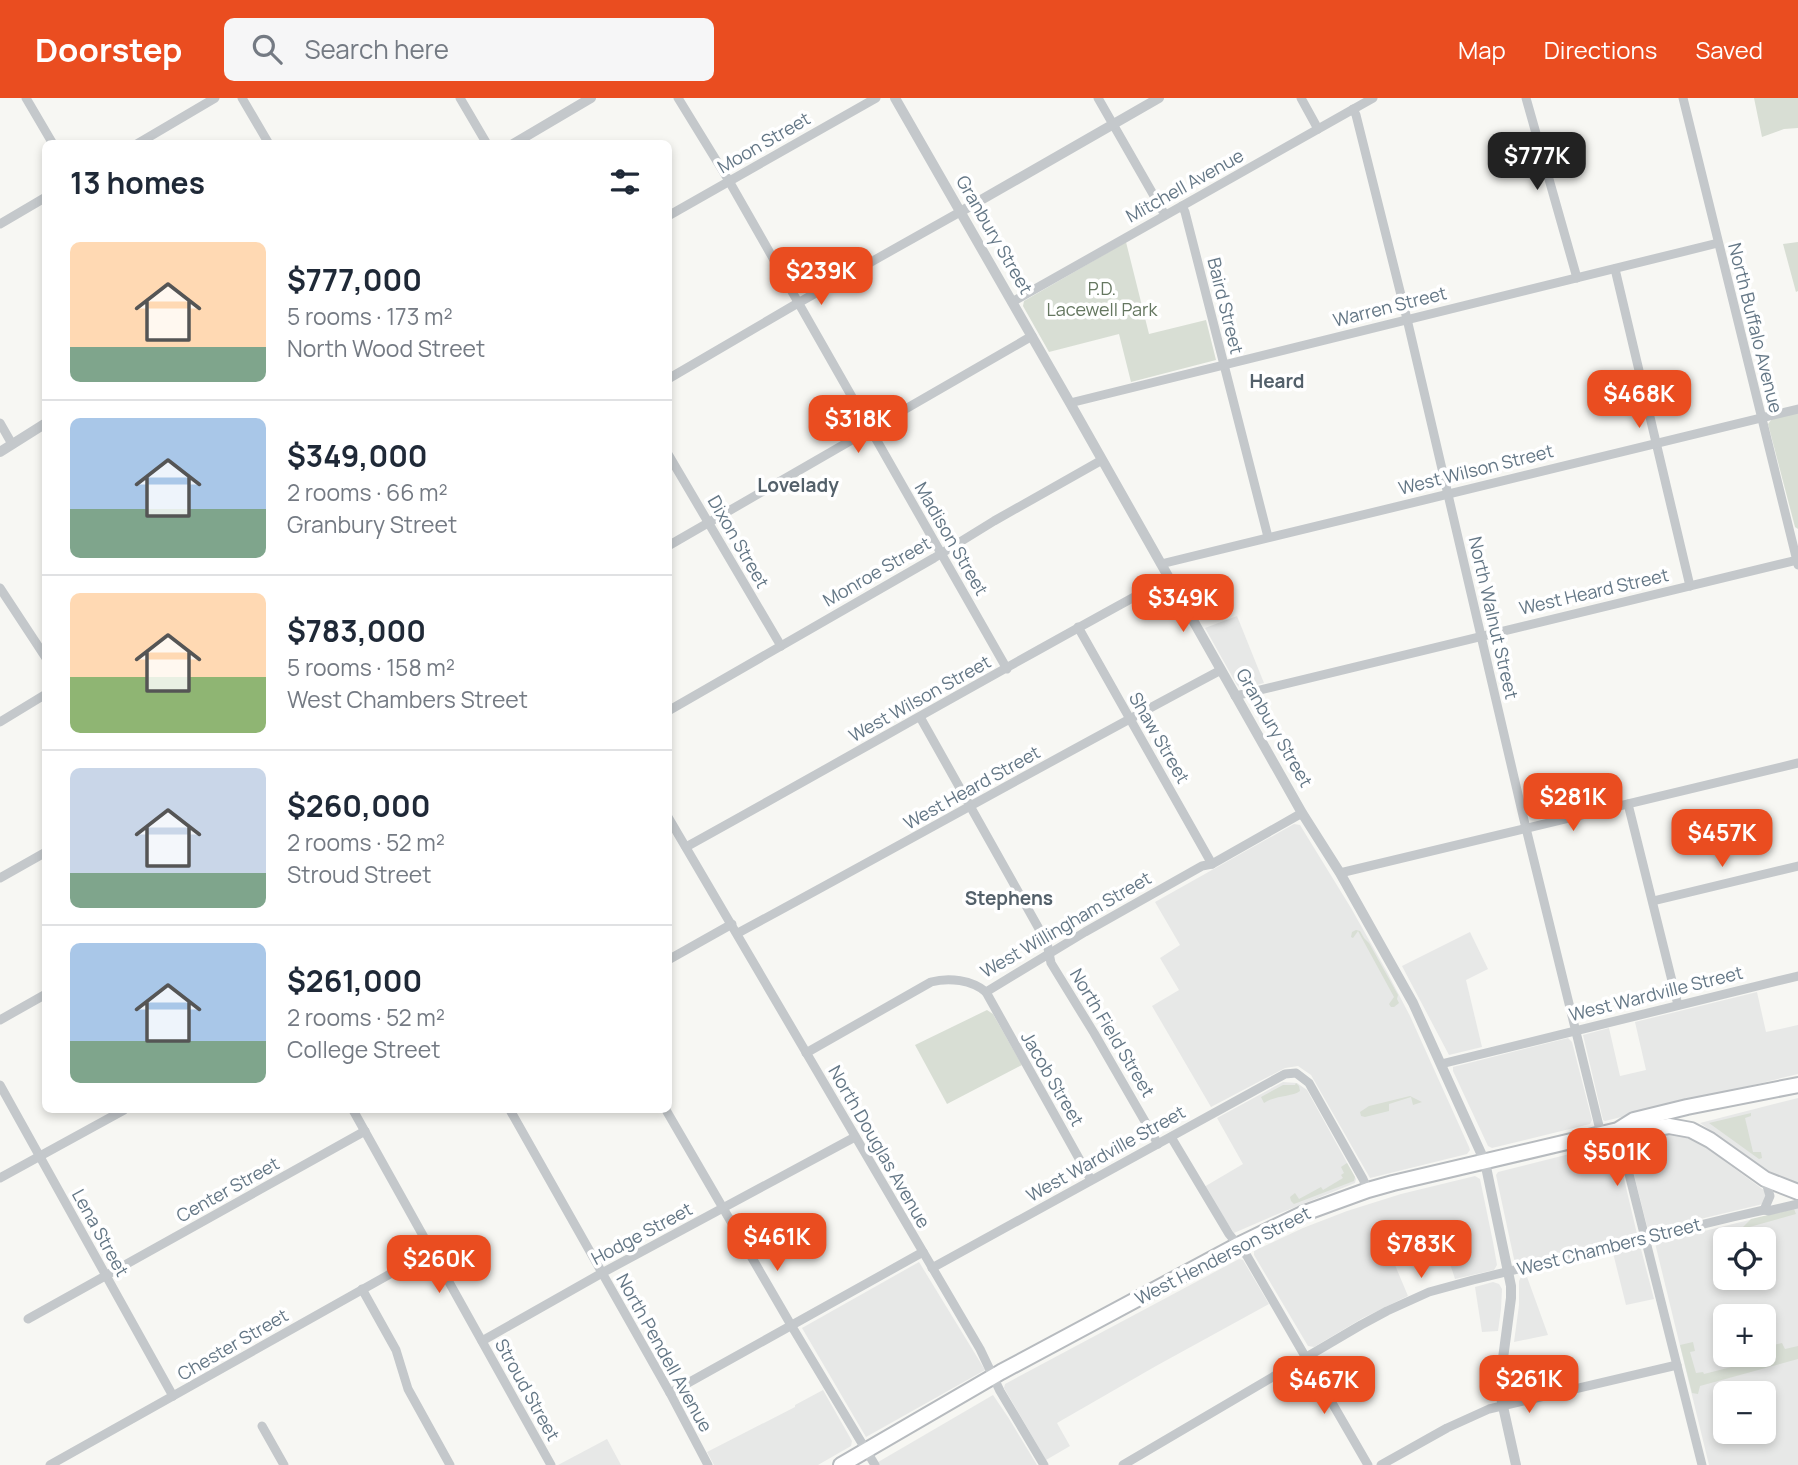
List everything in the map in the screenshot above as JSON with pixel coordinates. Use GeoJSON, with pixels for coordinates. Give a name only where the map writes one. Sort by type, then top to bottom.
{"type":"FeatureCollection","features":[{"type":"Feature","properties":{"kind":"main road","name":"West Henderson Street"},"geometry":{"type":"LineString","coordinates":[[841,1465],[993,1376],[1238,1245],[1310,1211],[1368,1191],[1618,1130],[1634,1120],[1798,1085]]}},
{"type":"Feature","properties":{"kind":"main road"},"geometry":{"type":"LineString","coordinates":[[1618,1130],[1638,1131],[1669,1126],[1691,1130],[1710,1140],[1765,1180],[1798,1192]]}},
{"type":"Feature","properties":{"kind":"street"},"geometry":{"type":"LineString","coordinates":[[26,98],[51,140]]}},
{"type":"Feature","properties":{"kind":"street"},"geometry":{"type":"LineString","coordinates":[[144,140],[215,98]]}},
{"type":"Feature","properties":{"kind":"street"},"geometry":{"type":"LineString","coordinates":[[242,98],[266,140]]}},
{"type":"Feature","properties":{"kind":"street"},"geometry":{"type":"LineString","coordinates":[[460,98],[485,140]]}},
{"type":"Feature","properties":{"kind":"street"},"geometry":{"type":"LineString","coordinates":[[520,140],[591,98]]}},
{"type":"Feature","properties":{"kind":"street","name":"Madison Street"},"geometry":{"type":"LineString","coordinates":[[678,98],[729,181],[1007,669]]}},
{"type":"Feature","properties":{"kind":"street","name":"Moon Street"},"geometry":{"type":"LineString","coordinates":[[672,214],[876,98]]}},
{"type":"Feature","properties":{"kind":"street","name":"Granbury Street"},"geometry":{"type":"LineString","coordinates":[[895,98],[1302,813],[1340,873],[1413,1003],[1441,1064],[1485,1162],[1508,1272],[1511,1298],[1500,1381],[1502,1406],[1516,1465]]}},
{"type":"Feature","properties":{"kind":"street"},"geometry":{"type":"LineString","coordinates":[[1098,98],[1165,215]]}},
{"type":"Feature","properties":{"kind":"street"},"geometry":{"type":"LineString","coordinates":[[672,377],[1159,98]]}},
{"type":"Feature","properties":{"kind":"street"},"geometry":{"type":"LineString","coordinates":[[1301,98],[1318,129]]}},
{"type":"Feature","properties":{"kind":"street","name":"Mitchell Avenue"},"geometry":{"type":"LineString","coordinates":[[1012,302],[1373,98]]}},
{"type":"Feature","properties":{"kind":"street"},"geometry":{"type":"LineString","coordinates":[[1526,98],[1577,278]]}},
{"type":"Feature","properties":{"kind":"street","name":"North Buffalo Avenue"},"geometry":{"type":"LineString","coordinates":[[1683,98],[1761,418],[1795,537],[1797,563]]}},
{"type":"Feature","properties":{"kind":"street","name":"North Walnut Street"},"geometry":{"type":"LineString","coordinates":[[1353,109],[1407,319],[1480,636],[1601,1134]]}},
{"type":"Feature","properties":{"kind":"street"},"geometry":{"type":"LineString","coordinates":[[0,224],[42,199]]}},
{"type":"Feature","properties":{"kind":"street","name":"Baird Street"},"geometry":{"type":"LineString","coordinates":[[1182,206],[1268,537]]}},
{"type":"Feature","properties":{"kind":"street","name":"Warren Street"},"geometry":{"type":"LineString","coordinates":[[1070,403],[1718,243]]}},
{"type":"Feature","properties":{"kind":"street"},"geometry":{"type":"LineString","coordinates":[[1615,268],[1690,586]]}},
{"type":"Feature","properties":{"kind":"street"},"geometry":{"type":"LineString","coordinates":[[672,544],[1032,337]]}},
{"type":"Feature","properties":{"kind":"street","name":"West Wilson Street"},"geometry":{"type":"LineString","coordinates":[[1161,564],[1798,409]]}},
{"type":"Feature","properties":{"kind":"street"},"geometry":{"type":"LineString","coordinates":[[0,423],[12,444]]}},
{"type":"Feature","properties":{"kind":"street"},"geometry":{"type":"LineString","coordinates":[[0,452],[42,426]]}},
{"type":"Feature","properties":{"kind":"street","name":"Monroe Street"},"geometry":{"type":"LineString","coordinates":[[672,709],[1102,460]]}},
{"type":"Feature","properties":{"kind":"street","name":"Dixon Street"},"geometry":{"type":"LineString","coordinates":[[672,461],[781,646]]}},
{"type":"Feature","properties":{"kind":"street","name":"West Heard Street"},"geometry":{"type":"LineString","coordinates":[[1235,696],[1690,586],[1797,563]]}},
{"type":"Feature","properties":{"kind":"street","name":"West Wilson Street"},"geometry":{"type":"LineString","coordinates":[[686,847],[1170,578]]}},
{"type":"Feature","properties":{"kind":"street"},"geometry":{"type":"LineString","coordinates":[[0,589],[42,652]]}},
{"type":"Feature","properties":{"kind":"street","name":"Shaw Street"},"geometry":{"type":"LineString","coordinates":[[1078,627],[1212,864]]}},
{"type":"Feature","properties":{"kind":"street","name":"West Heard Street"},"geometry":{"type":"LineString","coordinates":[[738,933],[1221,670]]}},
{"type":"Feature","properties":{"kind":"street"},"geometry":{"type":"LineString","coordinates":[[0,722],[42,696]]}},
{"type":"Feature","properties":{"kind":"street","name":"North Field Street"},"geometry":{"type":"LineString","coordinates":[[920,717],[1046,943],[1051,962],[1158,1144]]}},
{"type":"Feature","properties":{"kind":"street"},"geometry":{"type":"LineString","coordinates":[[1340,873],[1798,763]]}},
{"type":"Feature","properties":{"kind":"street"},"geometry":{"type":"LineString","coordinates":[[1628,804],[1678,1005]]}},
{"type":"Feature","properties":{"kind":"street","name":"West Willingham Street"},"geometry":{"type":"LineString","coordinates":[[806,1053],[932,982],[954,980],[980,987],[986,992],[1085,932],[1302,813]]}},
{"type":"Feature","properties":{"kind":"street"},"geometry":{"type":"LineString","coordinates":[[672,824],[732,924],[672,958]]}},
{"type":"Feature","properties":{"kind":"street"},"geometry":{"type":"LineString","coordinates":[[0,878],[42,854]]}},
{"type":"Feature","properties":{"kind":"street"},"geometry":{"type":"LineString","coordinates":[[1653,901],[1798,866]]}},
{"type":"Feature","properties":{"kind":"street","name":"North Douglas Avenue"},"geometry":{"type":"LineString","coordinates":[[732,924],[984,1356],[1000,1391],[1044,1465]]}},
{"type":"Feature","properties":{"kind":"street","name":"West Wardville Street"},"geometry":{"type":"LineString","coordinates":[[1441,1064],[1798,976]]}},
{"type":"Feature","properties":{"kind":"street","name":"Jacob Street"},"geometry":{"type":"LineString","coordinates":[[986,992],[1091,1180]]}},
{"type":"Feature","properties":{"kind":"street"},"geometry":{"type":"LineString","coordinates":[[0,1020],[42,997]]}},
{"type":"Feature","properties":{"kind":"street","name":"West Wardville Street"},"geometry":{"type":"LineString","coordinates":[[932,1268],[1285,1074],[1296,1073],[1309,1083],[1368,1191]]}},
{"type":"Feature","properties":{"kind":"street","name":"Lena Street"},"geometry":{"type":"LineString","coordinates":[[0,1085],[173,1396]]}},
{"type":"Feature","properties":{"kind":"street"},"geometry":{"type":"LineString","coordinates":[[0,1178],[119,1113]]}},
{"type":"Feature","properties":{"kind":"street","name":"Stroud Street"},"geometry":{"type":"LineString","coordinates":[[355,1113],[551,1465]]}},
{"type":"Feature","properties":{"kind":"street","name":"North Pendell Avenue"},"geometry":{"type":"LineString","coordinates":[[512,1113],[670,1392],[708,1465]]}},
{"type":"Feature","properties":{"kind":"street"},"geometry":{"type":"LineString","coordinates":[[668,1113],[874,1465]]}},
{"type":"Feature","properties":{"kind":"street"},"geometry":{"type":"LineString","coordinates":[[1618,1130],[1702,1465]]}},
{"type":"Feature","properties":{"kind":"street","name":"Center Street"},"geometry":{"type":"LineString","coordinates":[[28,1319],[365,1131]]}},
{"type":"Feature","properties":{"kind":"street","name":"Hodge Street"},"geometry":{"type":"LineString","coordinates":[[482,1342],[602,1273],[855,1137]]}},
{"type":"Feature","properties":{"kind":"street"},"geometry":{"type":"LineString","coordinates":[[1171,1137],[1229,1234],[1247,1256],[1368,1465]]}},
{"type":"Feature","properties":{"kind":"street"},"geometry":{"type":"LineString","coordinates":[[1764,1210],[1770,1196],[1765,1180]]}},
{"type":"Feature","properties":{"kind":"street","name":"West Chambers Street"},"geometry":{"type":"LineString","coordinates":[[1123,1465],[1385,1312],[1429,1292],[1798,1204]]}},
{"type":"Feature","properties":{"kind":"street","name":"Chester Street"},"geometry":{"type":"LineString","coordinates":[[50,1465],[431,1251]]}},
{"type":"Feature","properties":{"kind":"street"},"geometry":{"type":"LineString","coordinates":[[670,1392],[923,1252]]}},
{"type":"Feature","properties":{"kind":"street"},"geometry":{"type":"LineString","coordinates":[[362,1289],[396,1350],[408,1389],[450,1465]]}},
{"type":"Feature","properties":{"kind":"street"},"geometry":{"type":"LineString","coordinates":[[1381,1465],[1477,1413],[1677,1365]]}},
{"type":"Feature","properties":{"kind":"street"},"geometry":{"type":"LineString","coordinates":[[262,1426],[284,1465]]}},
{"type":"Feature","properties":{"kind":"shaded area"},"geometry":{"type":"Polygon","coordinates":[[[1237,616],[1264,683],[1241,689],[1205,628],[1237,616]]]}},
{"type":"Feature","properties":{"kind":"shaded area"},"geometry":{"type":"Polygon","coordinates":[[[1294,824],[1300,825],[1387,972],[1410,1016],[1469,1147],[1467,1154],[1370,1178],[1311,1075],[1298,1066],[1285,1068],[1211,1107],[1152,1006],[1179,990],[1160,958],[1180,945],[1155,902],[1294,824]]]}},
{"type":"Feature","properties":{"kind":"shaded area"},"geometry":{"type":"Polygon","coordinates":[[[1470,932],[1488,969],[1466,980],[1482,1047],[1449,1055],[1402,966],[1470,932]]]}},
{"type":"Feature","properties":{"kind":"shaded area"},"geometry":{"type":"Polygon","coordinates":[[[1757,992],[1766,1032],[1798,1025],[1798,1074],[1603,1120],[1583,1035],[1609,1028],[1620,1076],[1646,1070],[1635,1022],[1757,992]]]}},
{"type":"Feature","properties":{"kind":"shaded area"},"geometry":{"type":"Polygon","coordinates":[[[1568,1038],[1572,1042],[1592,1120],[1590,1124],[1492,1148],[1488,1146],[1453,1067],[1568,1038]]]}},
{"type":"Feature","properties":{"kind":"shaded area"},"geometry":{"type":"Polygon","coordinates":[[[1283,1082],[1297,1083],[1307,1090],[1356,1179],[1355,1183],[1234,1233],[1204,1187],[1243,1164],[1217,1118],[1283,1082]]]}},
{"type":"Feature","properties":{"kind":"shaded area"},"geometry":{"type":"Polygon","coordinates":[[[1798,1098],[1798,1184],[1776,1176],[1700,1123],[1798,1098]]]}},
{"type":"Feature","properties":{"kind":"shaded area"},"geometry":{"type":"Polygon","coordinates":[[[1653,1134],[1671,1134],[1704,1146],[1765,1191],[1767,1193],[1763,1204],[1650,1231],[1626,1143],[1629,1139],[1653,1134]]]}},
{"type":"Feature","properties":{"kind":"shaded area"},"geometry":{"type":"Polygon","coordinates":[[[1613,1143],[1616,1145],[1637,1234],[1523,1263],[1516,1262],[1496,1175],[1498,1172],[1613,1143]]]}},
{"type":"Feature","properties":{"kind":"shaded area"},"geometry":{"type":"Polygon","coordinates":[[[1475,1176],[1480,1179],[1493,1242],[1497,1265],[1494,1270],[1455,1279],[1439,1230],[1387,1246],[1408,1296],[1363,1318],[1314,1347],[1308,1346],[1254,1251],[1347,1211],[1401,1194],[1475,1176]]]}},
{"type":"Feature","properties":{"kind":"shaded area"},"geometry":{"type":"Polygon","coordinates":[[[1798,1208],[1798,1465],[1709,1465],[1655,1243],[1713,1229],[1713,1290],[1776,1290],[1776,1227],[1720,1227],[1798,1208]]]}},
{"type":"Feature","properties":{"kind":"shaded area"},"geometry":{"type":"Polygon","coordinates":[[[1637,1247],[1641,1249],[1654,1299],[1626,1305],[1613,1253],[1637,1247]]]}},
{"type":"Feature","properties":{"kind":"shaded area"},"geometry":{"type":"Polygon","coordinates":[[[1239,1259],[1243,1260],[1269,1304],[1057,1423],[1070,1446],[1046,1460],[1004,1388],[1005,1384],[1239,1259]]]}},
{"type":"Feature","properties":{"kind":"shaded area"},"geometry":{"type":"Polygon","coordinates":[[[919,1262],[985,1370],[866,1437],[802,1328],[919,1262]]]}},
{"type":"Feature","properties":{"kind":"shaded area"},"geometry":{"type":"Polygon","coordinates":[[[1526,1274],[1548,1335],[1514,1342],[1519,1281],[1526,1274]]]}},
{"type":"Feature","properties":{"kind":"shaded area"},"geometry":{"type":"Polygon","coordinates":[[[1493,1282],[1499,1284],[1502,1289],[1498,1331],[1482,1332],[1475,1287],[1493,1282]]]}},
{"type":"Feature","properties":{"kind":"shaded area"},"geometry":{"type":"Polygon","coordinates":[[[823,1390],[852,1441],[851,1446],[818,1465],[714,1465],[707,1452],[823,1390]]]}},
{"type":"Feature","properties":{"kind":"shaded area"},"geometry":{"type":"Polygon","coordinates":[[[993,1395],[1037,1465],[873,1465],[993,1395]]]}},
{"type":"Feature","properties":{"kind":"shaded area"},"geometry":{"type":"Polygon","coordinates":[[[607,1439],[621,1465],[558,1465],[607,1439]]]}},
{"type":"Feature","properties":{"kind":"green space"},"geometry":{"type":"Polygon","coordinates":[[[1754,98],[1798,98],[1798,128],[1784,129],[1762,137],[1754,98]]]}},
{"type":"Feature","properties":{"kind":"green space","name":"P.D. Lacewell Park"},"geometry":{"type":"Polygon","coordinates":[[[1126,242],[1149,334],[1206,320],[1216,360],[1131,382],[1119,334],[1049,352],[1023,306],[1024,301],[1126,242]]]}},
{"type":"Feature","properties":{"kind":"green space"},"geometry":{"type":"Polygon","coordinates":[[[1798,242],[1798,291],[1796,292],[1783,244],[1798,242]]]}},
{"type":"Feature","properties":{"kind":"green space"},"geometry":{"type":"Polygon","coordinates":[[[1798,413],[1798,529],[1795,527],[1768,424],[1772,419],[1798,413]]]}},
{"type":"Feature","properties":{"kind":"green space"},"geometry":{"type":"Polygon","coordinates":[[[1356,930],[1360,931],[1369,943],[1398,995],[1399,1003],[1394,1007],[1389,1004],[1394,997],[1358,931],[1351,937],[1356,930]]]}},
{"type":"Feature","properties":{"kind":"green space"},"geometry":{"type":"Polygon","coordinates":[[[987,1010],[993,1014],[1022,1065],[947,1104],[915,1045],[987,1010]]]}},
{"type":"Feature","properties":{"kind":"green space"},"geometry":{"type":"Polygon","coordinates":[[[1296,1083],[1300,1091],[1264,1103],[1261,1097],[1283,1085],[1296,1083]]]}},
{"type":"Feature","properties":{"kind":"green space"},"geometry":{"type":"Polygon","coordinates":[[[1410,1096],[1422,1102],[1413,1105],[1411,1097],[1389,1104],[1389,1111],[1361,1116],[1360,1112],[1369,1106],[1410,1096]]]}},
{"type":"Feature","properties":{"kind":"green space"},"geometry":{"type":"Polygon","coordinates":[[[1751,1113],[1751,1116],[1745,1118],[1753,1152],[1761,1152],[1762,1158],[1759,1159],[1709,1123],[1751,1113]]]}},
{"type":"Feature","properties":{"kind":"green space"},"geometry":{"type":"Polygon","coordinates":[[[1347,1163],[1355,1177],[1354,1181],[1294,1204],[1291,1201],[1290,1197],[1295,1193],[1299,1199],[1321,1187],[1323,1190],[1343,1178],[1341,1167],[1347,1163]]]}},
{"type":"Feature","properties":{"kind":"green space"},"geometry":{"type":"Polygon","coordinates":[[[1794,1209],[1796,1214],[1743,1227],[1751,1219],[1794,1209]]]}},
{"type":"Feature","properties":{"kind":"green space"},"geometry":{"type":"Polygon","coordinates":[[[1693,1342],[1695,1351],[1690,1352],[1696,1373],[1704,1374],[1731,1367],[1769,1367],[1713,1381],[1700,1386],[1698,1394],[1692,1393],[1680,1345],[1693,1342]]]}},
{"type":"Feature","properties":{"kind":"green space"},"geometry":{"type":"Polygon","coordinates":[[[1782,1343],[1785,1349],[1798,1346],[1798,1359],[1776,1365],[1776,1344],[1782,1343]]]}},
{"type":"Feature","properties":{"kind":"district","name":"Heard"},"geometry":{"type":"Point","coordinates":[1277,381]}},
{"type":"Feature","properties":{"kind":"district","name":"Lovelady"},"geometry":{"type":"Point","coordinates":[798,485]}},
{"type":"Feature","properties":{"kind":"district","name":"Stephens"},"geometry":{"type":"Point","coordinates":[1009,898]}}]}
